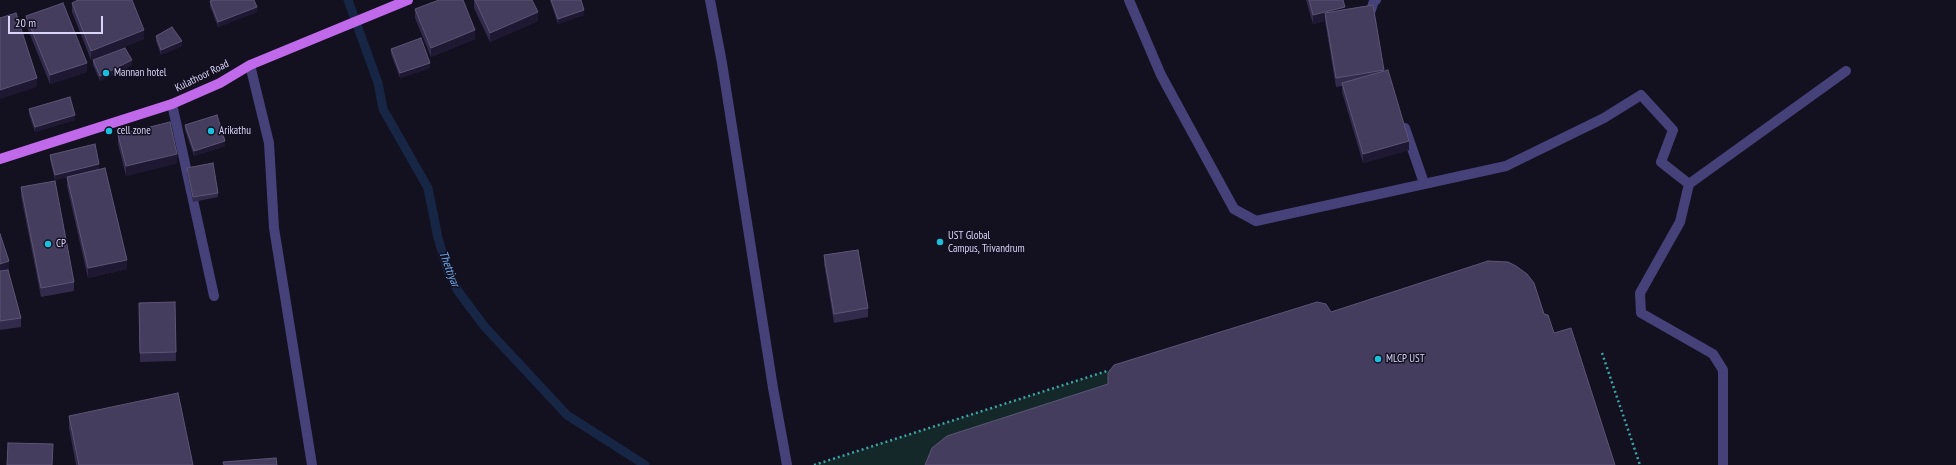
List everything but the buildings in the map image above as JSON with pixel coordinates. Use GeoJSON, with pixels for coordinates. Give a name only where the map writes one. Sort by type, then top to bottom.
{"type":"FeatureCollection","features":[{"type":"Feature","properties":{"kind":"main road","name":"Kulathoor Road"},"geometry":{"type":"LineString","coordinates":[[0,159],[172,104],[220,83],[250,65],[408,0]]}},
{"type":"Feature","properties":{"kind":"street"},"geometry":{"type":"LineString","coordinates":[[710,0],[722,62],[773,388],[787,465]]}},
{"type":"Feature","properties":{"kind":"street"},"geometry":{"type":"LineString","coordinates":[[1129,0],[1161,75],[1234,209],[1256,220],[1506,166],[1604,118],[1641,96],[1673,130],[1661,162],[1689,184]]}},
{"type":"Feature","properties":{"kind":"street"},"geometry":{"type":"LineString","coordinates":[[1370,28],[1369,16],[1374,1],[1376,0]]}},
{"type":"Feature","properties":{"kind":"street"},"geometry":{"type":"LineString","coordinates":[[250,65],[269,143],[274,228],[312,465]]}},
{"type":"Feature","properties":{"kind":"street"},"geometry":{"type":"LineString","coordinates":[[1723,465],[1723,370],[1713,354],[1641,313],[1640,293],[1680,222],[1689,184],[1846,71]]}},
{"type":"Feature","properties":{"kind":"street"},"geometry":{"type":"LineString","coordinates":[[172,104],[214,296]]}},
{"type":"Feature","properties":{"kind":"street"},"geometry":{"type":"LineString","coordinates":[[1400,116],[1424,183]]}},
{"type":"Feature","properties":{"kind":"path"},"geometry":{"type":"LineString","coordinates":[[1602,353],[1640,465]]}},
{"type":"Feature","properties":{"kind":"path"},"geometry":{"type":"LineString","coordinates":[[814,465],[1107,371],[1115,371]]}},
{"type":"Feature","properties":{"kind":"green space"},"geometry":{"type":"Polygon","coordinates":[[[1107,371],[1115,371],[1108,387],[930,465],[814,465],[1107,371]]]}},
{"type":"Feature","properties":{"kind":"waterway","name":"Thettiyar"},"geometry":{"type":"LineString","coordinates":[[348,0],[378,83],[383,109],[428,188],[438,238],[448,271],[458,291],[484,326],[567,415],[645,465]]}},
{"type":"Feature","properties":{"kind":"place","name":"Mannan hotel"},"geometry":{"type":"Point","coordinates":[106,73]}},
{"type":"Feature","properties":{"kind":"place","name":"cell zone"},"geometry":{"type":"Point","coordinates":[109,131]}},
{"type":"Feature","properties":{"kind":"place","name":"Arikathu"},"geometry":{"type":"Point","coordinates":[211,131]}},
{"type":"Feature","properties":{"kind":"place","name":"UST Global Campus, Trivandrum"},"geometry":{"type":"Point","coordinates":[940,242]}},
{"type":"Feature","properties":{"kind":"place","name":"CP"},"geometry":{"type":"Point","coordinates":[48,244]}},
{"type":"Feature","properties":{"kind":"place","name":"MLCP UST"},"geometry":{"type":"Point","coordinates":[1378,359]}}]}
